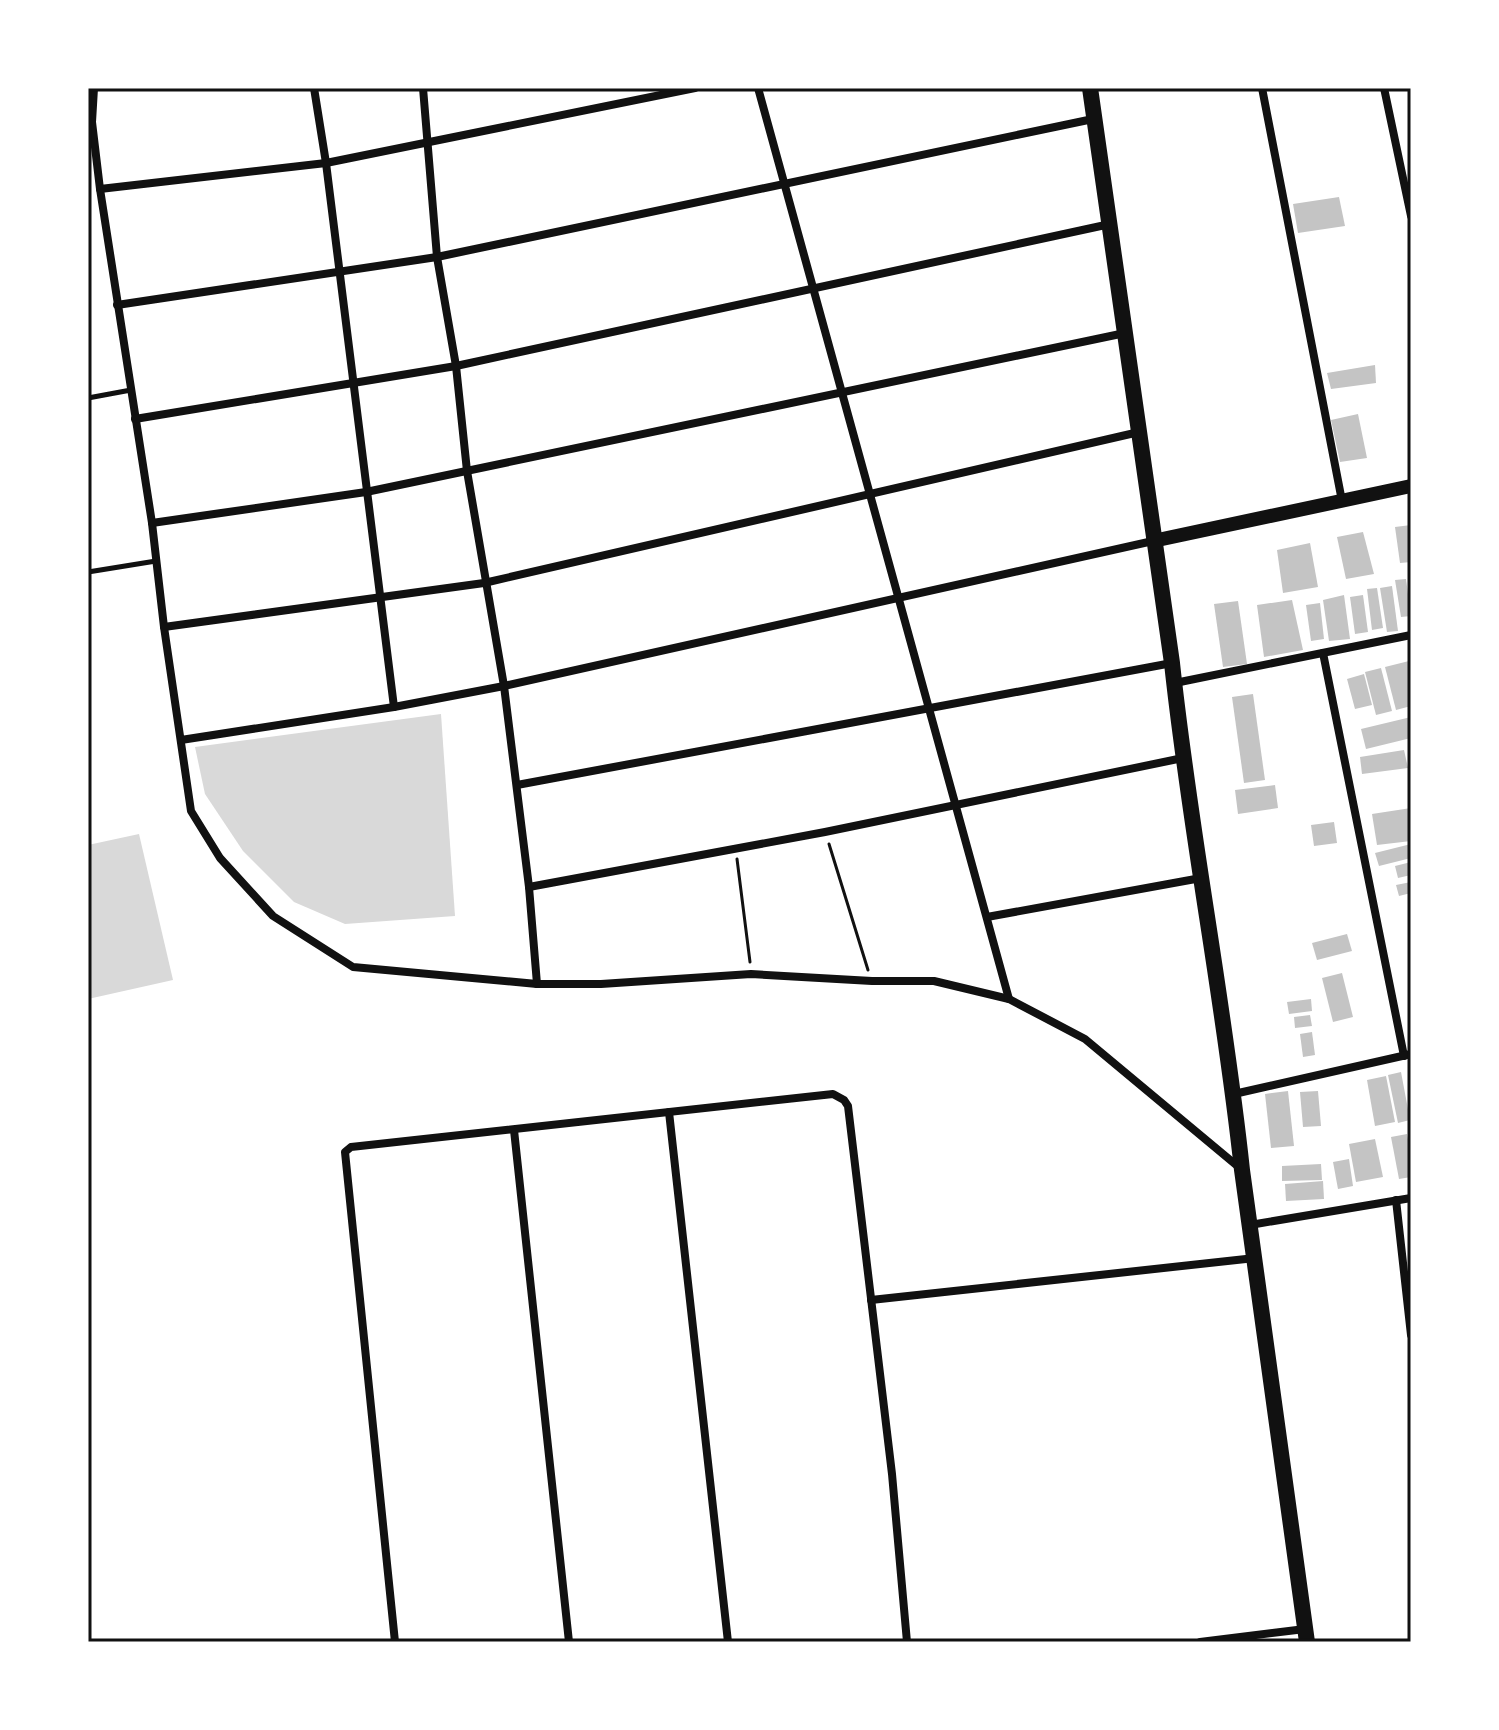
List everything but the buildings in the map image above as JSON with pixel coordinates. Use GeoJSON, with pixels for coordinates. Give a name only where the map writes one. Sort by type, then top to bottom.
{"type":"FeatureCollection","features":[{"type":"Feature","properties":{"kind":"main road"},"geometry":{"type":"LineString","coordinates":[[1090,88],[1183,758],[1234,1094],[1306,1636]]}},
{"type":"Feature","properties":{"kind":"main road"},"geometry":{"type":"LineString","coordinates":[[1153,541],[1411,486]]}},
{"type":"Feature","properties":{"kind":"street"},"geometry":{"type":"LineString","coordinates":[[94,88],[92,122],[100,189],[152,523],[191,811],[220,858],[273,916],[353,967],[537,984],[601,984],[751,974],[934,981],[1009,999],[1085,1039],[1242,1170]]}},
{"type":"Feature","properties":{"kind":"street"},"geometry":{"type":"LineString","coordinates":[[314,88],[394,707]]}},
{"type":"Feature","properties":{"kind":"street"},"geometry":{"type":"LineString","coordinates":[[423,88],[437,257],[456,366],[467,471],[484,583],[504,686],[529,887],[537,984]]}},
{"type":"Feature","properties":{"kind":"street"},"geometry":{"type":"LineString","coordinates":[[100,189],[326,163],[695,88]]}},
{"type":"Feature","properties":{"kind":"street"},"geometry":{"type":"LineString","coordinates":[[758,88],[1009,999]]}},
{"type":"Feature","properties":{"kind":"street"},"geometry":{"type":"LineString","coordinates":[[1262,88],[1342,501]]}},
{"type":"Feature","properties":{"kind":"street"},"geometry":{"type":"LineString","coordinates":[[1384,88],[1411,216]]}},
{"type":"Feature","properties":{"kind":"street"},"geometry":{"type":"LineString","coordinates":[[117,305],[437,257],[1093,119]]}},
{"type":"Feature","properties":{"kind":"street"},"geometry":{"type":"LineString","coordinates":[[135,419],[456,366],[1111,224]]}},
{"type":"Feature","properties":{"kind":"street"},"geometry":{"type":"LineString","coordinates":[[152,523],[366,492],[1126,332]]}},
{"type":"Feature","properties":{"kind":"street"},"geometry":{"type":"LineString","coordinates":[[164,627],[484,583],[1139,432]]}},
{"type":"Feature","properties":{"kind":"street"},"geometry":{"type":"LineString","coordinates":[[181,740],[394,707],[504,686],[1153,541]]}},
{"type":"Feature","properties":{"kind":"street"},"geometry":{"type":"LineString","coordinates":[[1174,683],[1411,635]]}},
{"type":"Feature","properties":{"kind":"street"},"geometry":{"type":"LineString","coordinates":[[1234,1094],[1408,1055],[1323,653]]}},
{"type":"Feature","properties":{"kind":"street"},"geometry":{"type":"LineString","coordinates":[[517,785],[1172,663]]}},
{"type":"Feature","properties":{"kind":"street"},"geometry":{"type":"LineString","coordinates":[[529,887],[825,832],[1183,758]]}},
{"type":"Feature","properties":{"kind":"street"},"geometry":{"type":"LineString","coordinates":[[987,917],[1201,878]]}},
{"type":"Feature","properties":{"kind":"street"},"geometry":{"type":"LineString","coordinates":[[395,1642],[344,1156],[351,1147],[833,1094],[848,1106],[892,1474],[907,1642]]}},
{"type":"Feature","properties":{"kind":"street"},"geometry":{"type":"LineString","coordinates":[[669,1112],[728,1642]]}},
{"type":"Feature","properties":{"kind":"street"},"geometry":{"type":"LineString","coordinates":[[514,1130],[569,1642]]}},
{"type":"Feature","properties":{"kind":"street"},"geometry":{"type":"LineString","coordinates":[[1250,1225],[1411,1198]]}},
{"type":"Feature","properties":{"kind":"street"},"geometry":{"type":"LineString","coordinates":[[1396,1200],[1411,1335]]}},
{"type":"Feature","properties":{"kind":"street"},"geometry":{"type":"LineString","coordinates":[[871,1300],[1255,1258]]}},
{"type":"Feature","properties":{"kind":"street"},"geometry":{"type":"LineString","coordinates":[[1200,1642],[1306,1636]]}},
{"type":"Feature","properties":{"kind":"lane"},"geometry":{"type":"LineString","coordinates":[[88,398],[131,390]]}},
{"type":"Feature","properties":{"kind":"lane"},"geometry":{"type":"LineString","coordinates":[[88,572],[157,561]]}},
{"type":"Feature","properties":{"kind":"path"},"geometry":{"type":"LineString","coordinates":[[825,832],[872,981]]}},
{"type":"Feature","properties":{"kind":"path"},"geometry":{"type":"LineString","coordinates":[[736,848],[751,974]]}},
{"type":"Feature","properties":{"kind":"shaded area"},"geometry":{"type":"Polygon","coordinates":[[[441,714],[455,916],[345,924],[294,902],[243,851],[205,794],[195,747],[441,714]]]}},
{"type":"Feature","properties":{"kind":"shaded area"},"geometry":{"type":"Polygon","coordinates":[[[139,834],[173,980],[88,999],[88,845],[139,834]]]}}]}
